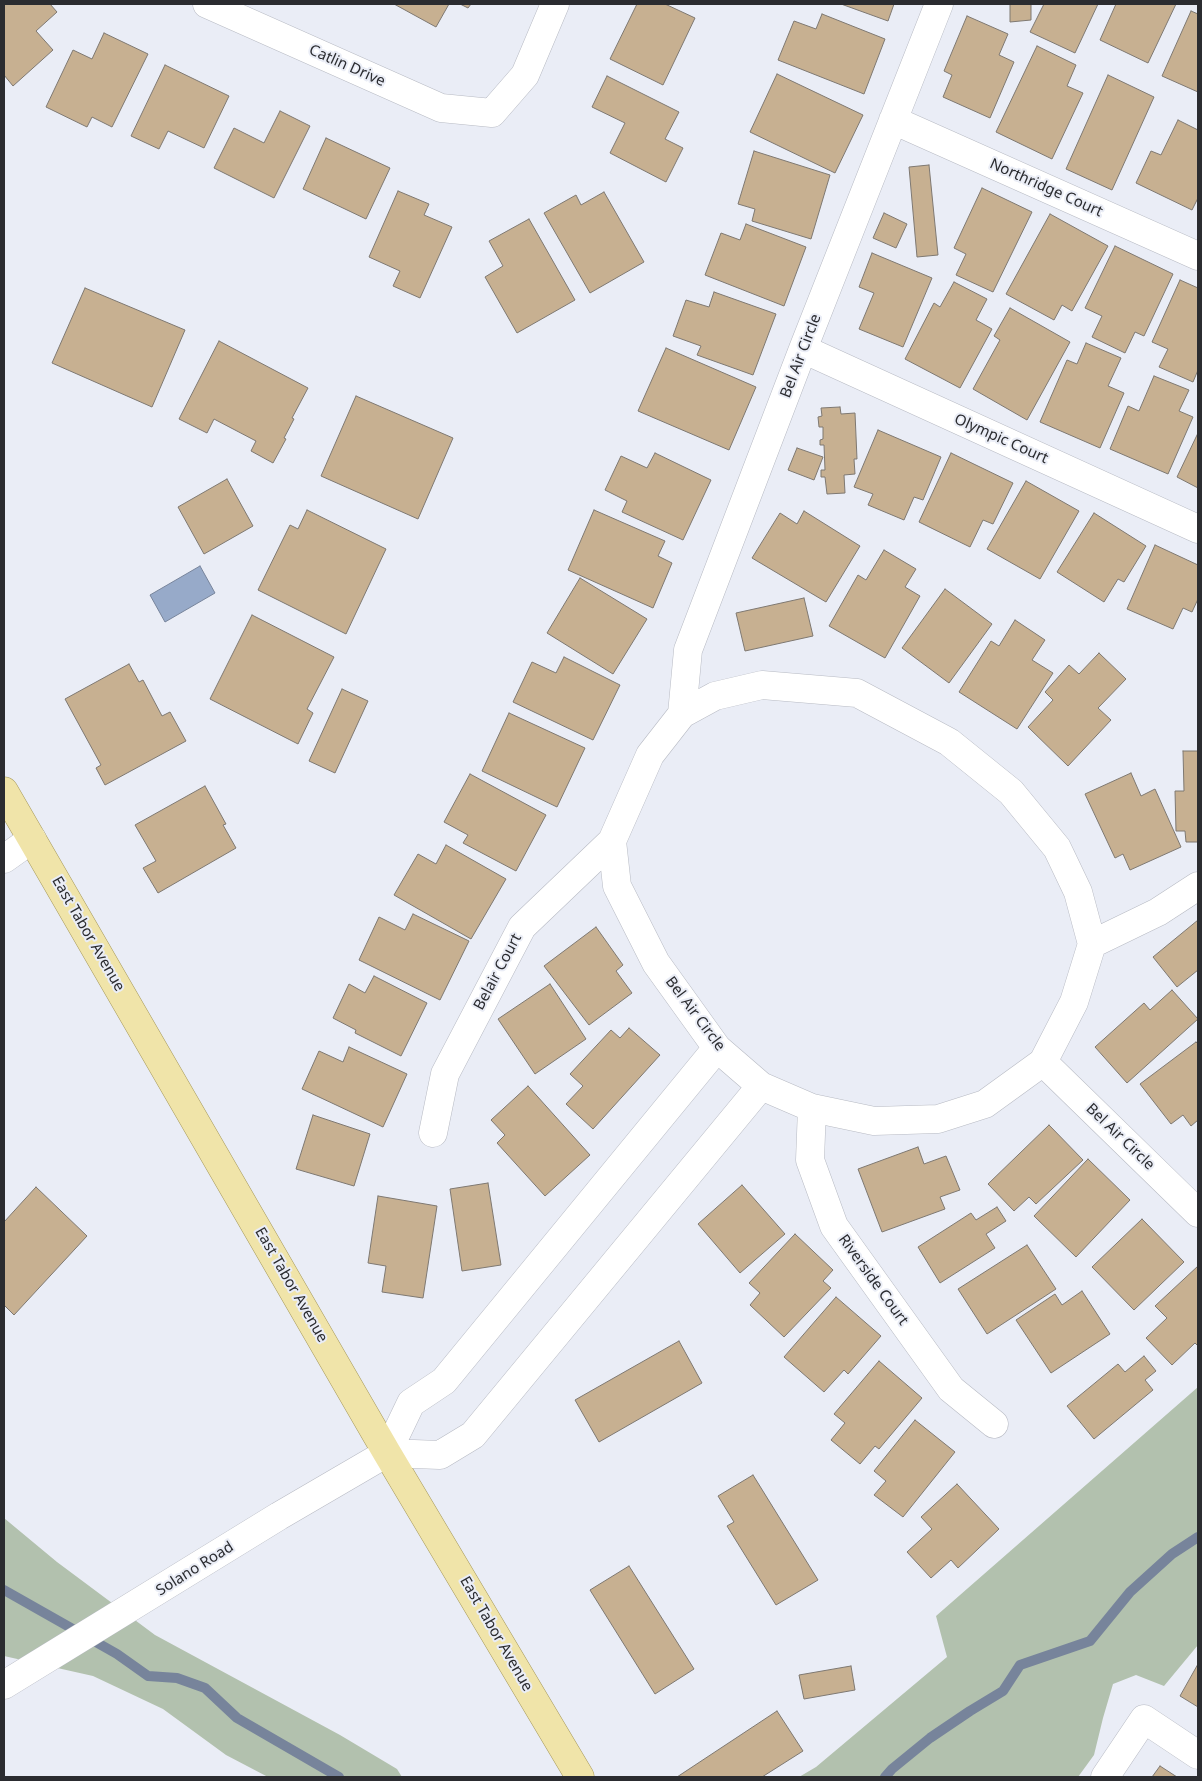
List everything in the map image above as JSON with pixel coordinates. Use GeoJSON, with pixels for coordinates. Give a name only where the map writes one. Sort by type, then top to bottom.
{"type":"FeatureCollection","features":[{"type":"Feature","properties":{"kind":"main road","name":"East Tabor Avenue"},"geometry":{"type":"LineString","coordinates":[[4,790],[387,1453],[580,1777]]}},
{"type":"Feature","properties":{"kind":"street","name":"Catlin Drive"},"geometry":{"type":"LineString","coordinates":[[207,4],[441,108],[492,113],[524,75],[555,4]]}},
{"type":"Feature","properties":{"kind":"street","name":"Bel Air Circle"},"geometry":{"type":"LineString","coordinates":[[682,714],[688,650],[803,349],[939,4]]}},
{"type":"Feature","properties":{"kind":"street","name":"Northridge Court"},"geometry":{"type":"LineString","coordinates":[[893,120],[1198,256]]}},
{"type":"Feature","properties":{"kind":"street","name":"Olympic Court"},"geometry":{"type":"LineString","coordinates":[[803,349],[1198,529]]}},
{"type":"Feature","properties":{"kind":"street"},"geometry":{"type":"LineString","coordinates":[[612,841],[650,755],[682,714],[715,696],[762,685],[857,692],[949,742],[1011,792],[1057,848],[1078,892],[1092,944],[1158,912],[1198,886]]}},
{"type":"Feature","properties":{"kind":"street"},"geometry":{"type":"LineString","coordinates":[[4,858],[32,838]]}},
{"type":"Feature","properties":{"kind":"street","name":"Bel Air Circle"},"geometry":{"type":"LineString","coordinates":[[612,841],[617,886],[621,895],[656,963],[717,1048],[761,1086],[812,1108],[874,1120],[938,1119],[985,1104],[1043,1062],[1074,1002],[1092,944]]}},
{"type":"Feature","properties":{"kind":"street","name":"Belair Court"},"geometry":{"type":"LineString","coordinates":[[432,1133],[445,1074],[522,927],[612,841]]}},
{"type":"Feature","properties":{"kind":"street"},"geometry":{"type":"LineString","coordinates":[[717,1048],[444,1381],[411,1403],[387,1453],[440,1455],[473,1435],[761,1086]]}},
{"type":"Feature","properties":{"kind":"street","name":"Bel Air Circle"},"geometry":{"type":"LineString","coordinates":[[1043,1062],[1198,1213]]}},
{"type":"Feature","properties":{"kind":"street","name":"Riverside Court"},"geometry":{"type":"LineString","coordinates":[[812,1108],[810,1160],[834,1226],[951,1389],[994,1424]]}},
{"type":"Feature","properties":{"kind":"street","name":"Solano Road"},"geometry":{"type":"LineString","coordinates":[[4,1685],[279,1516],[387,1453]]}},
{"type":"Feature","properties":{"kind":"street"},"geometry":{"type":"LineString","coordinates":[[1105,1777],[1144,1719],[1198,1755]]}},
{"type":"Feature","properties":{"kind":"green space"},"geometry":{"type":"Polygon","coordinates":[[[1198,1387],[1198,1645],[1164,1686],[1136,1675],[1113,1684],[1094,1755],[1078,1777],[799,1777],[816,1767],[947,1657],[936,1616],[1198,1387]]]}},
{"type":"Feature","properties":{"kind":"green space"},"geometry":{"type":"Polygon","coordinates":[[[4,1518],[57,1562],[155,1635],[340,1735],[397,1769],[402,1777],[268,1777],[226,1755],[163,1709],[93,1676],[4,1656],[4,1518]]]}},
{"type":"Feature","properties":{"kind":"water"},"geometry":{"type":"Polygon","coordinates":[[[200,566],[215,593],[165,622],[150,595],[200,566]]]}},
{"type":"Feature","properties":{"kind":"building"},"geometry":{"type":"Polygon","coordinates":[[[4,4],[50,4],[57,12],[36,31],[53,50],[13,86],[4,75],[4,4]]]}},
{"type":"Feature","properties":{"kind":"building"},"geometry":{"type":"Polygon","coordinates":[[[394,4],[449,4],[436,27],[394,4]]]}},
{"type":"Feature","properties":{"kind":"building"},"geometry":{"type":"Polygon","coordinates":[[[460,4],[471,4],[468,8],[460,4]]]}},
{"type":"Feature","properties":{"kind":"building"},"geometry":{"type":"Polygon","coordinates":[[[637,4],[665,4],[695,18],[663,85],[610,59],[637,4]]]}},
{"type":"Feature","properties":{"kind":"building"},"geometry":{"type":"Polygon","coordinates":[[[841,4],[894,4],[888,21],[841,4]]]}},
{"type":"Feature","properties":{"kind":"building"},"geometry":{"type":"Polygon","coordinates":[[[1010,4],[1031,4],[1031,20],[1010,22],[1010,4]]]}},
{"type":"Feature","properties":{"kind":"building"},"geometry":{"type":"Polygon","coordinates":[[[1044,4],[1098,4],[1075,53],[1030,32],[1044,4]]]}},
{"type":"Feature","properties":{"kind":"building"},"geometry":{"type":"Polygon","coordinates":[[[1116,4],[1176,4],[1148,63],[1100,40],[1116,4]]]}},
{"type":"Feature","properties":{"kind":"building"},"geometry":{"type":"Polygon","coordinates":[[[1191,11],[1198,14],[1198,92],[1162,76],[1191,11]]]}},
{"type":"Feature","properties":{"kind":"building"},"geometry":{"type":"Polygon","coordinates":[[[822,14],[885,39],[864,94],[778,60],[794,21],[816,29],[822,14]]]}},
{"type":"Feature","properties":{"kind":"building"},"geometry":{"type":"Polygon","coordinates":[[[967,16],[1008,34],[999,55],[1014,62],[990,118],[943,97],[952,75],[944,71],[967,16]]]}},
{"type":"Feature","properties":{"kind":"building"},"geometry":{"type":"Polygon","coordinates":[[[104,33],[148,54],[112,127],[92,117],[87,127],[46,107],[73,50],[92,59],[104,33]]]}},
{"type":"Feature","properties":{"kind":"building"},"geometry":{"type":"Polygon","coordinates":[[[1037,46],[1076,65],[1067,86],[1083,93],[1052,159],[996,132],[1037,46]]]}},
{"type":"Feature","properties":{"kind":"building"},"geometry":{"type":"Polygon","coordinates":[[[165,65],[229,96],[204,148],[168,131],[159,149],[131,136],[165,65]]]}},
{"type":"Feature","properties":{"kind":"building"},"geometry":{"type":"Polygon","coordinates":[[[777,74],[863,115],[835,173],[750,132],[777,74]]]}},
{"type":"Feature","properties":{"kind":"building"},"geometry":{"type":"Polygon","coordinates":[[[1108,75],[1154,97],[1112,190],[1066,169],[1108,75]]]}},
{"type":"Feature","properties":{"kind":"building"},"geometry":{"type":"Polygon","coordinates":[[[607,76],[679,112],[665,139],[683,148],[666,182],[610,153],[625,123],[592,107],[607,76]]]}},
{"type":"Feature","properties":{"kind":"building"},"geometry":{"type":"Polygon","coordinates":[[[280,111],[310,126],[274,198],[214,168],[234,128],[264,143],[280,111]]]}},
{"type":"Feature","properties":{"kind":"building"},"geometry":{"type":"Polygon","coordinates":[[[1178,120],[1198,130],[1198,198],[1192,210],[1136,183],[1151,151],[1161,155],[1178,120]]]}},
{"type":"Feature","properties":{"kind":"building"},"geometry":{"type":"Polygon","coordinates":[[[326,138],[390,168],[366,219],[303,189],[326,138]]]}},
{"type":"Feature","properties":{"kind":"building"},"geometry":{"type":"Polygon","coordinates":[[[754,151],[830,175],[811,239],[752,221],[755,209],[738,204],[754,151]]]}},
{"type":"Feature","properties":{"kind":"building"},"geometry":{"type":"Polygon","coordinates":[[[929,165],[938,255],[917,257],[909,167],[929,165]]]}},
{"type":"Feature","properties":{"kind":"building"},"geometry":{"type":"Polygon","coordinates":[[[982,188],[1032,212],[993,292],[956,275],[966,254],[954,248],[982,188]]]}},
{"type":"Feature","properties":{"kind":"building"},"geometry":{"type":"Polygon","coordinates":[[[398,191],[429,204],[424,215],[452,227],[420,298],[393,286],[400,271],[369,257],[398,191]]]}},
{"type":"Feature","properties":{"kind":"building"},"geometry":{"type":"Polygon","coordinates":[[[604,192],[644,262],[590,293],[544,213],[576,195],[581,205],[604,192]]]}},
{"type":"Feature","properties":{"kind":"building"},"geometry":{"type":"Polygon","coordinates":[[[884,213],[907,224],[896,248],[873,238],[884,213]]]}},
{"type":"Feature","properties":{"kind":"building"},"geometry":{"type":"Polygon","coordinates":[[[1050,214],[1108,246],[1072,311],[1062,305],[1054,320],[1006,294],[1050,214]]]}},
{"type":"Feature","properties":{"kind":"building"},"geometry":{"type":"Polygon","coordinates":[[[529,219],[575,300],[517,333],[485,277],[503,266],[489,241],[529,219]]]}},
{"type":"Feature","properties":{"kind":"building"},"geometry":{"type":"Polygon","coordinates":[[[746,224],[806,247],[784,306],[705,275],[721,233],[740,240],[746,224]]]}},
{"type":"Feature","properties":{"kind":"building"},"geometry":{"type":"Polygon","coordinates":[[[1115,246],[1173,274],[1144,336],[1135,332],[1125,353],[1092,337],[1102,316],[1085,308],[1115,246]]]}},
{"type":"Feature","properties":{"kind":"building"},"geometry":{"type":"Polygon","coordinates":[[[872,253],[932,278],[903,347],[859,329],[874,293],[859,287],[872,253]]]}},
{"type":"Feature","properties":{"kind":"building"},"geometry":{"type":"Polygon","coordinates":[[[1180,280],[1198,288],[1198,370],[1193,382],[1159,367],[1168,349],[1152,342],[1180,280]]]}},
{"type":"Feature","properties":{"kind":"building"},"geometry":{"type":"Polygon","coordinates":[[[954,282],[987,299],[976,320],[992,329],[960,388],[905,359],[934,303],[940,307],[954,282]]]}},
{"type":"Feature","properties":{"kind":"building"},"geometry":{"type":"Polygon","coordinates":[[[85,288],[185,330],[152,407],[52,363],[85,288]]]}},
{"type":"Feature","properties":{"kind":"building"},"geometry":{"type":"Polygon","coordinates":[[[714,292],[776,314],[753,375],[697,355],[701,346],[673,336],[686,300],[709,307],[714,292]]]}},
{"type":"Feature","properties":{"kind":"building"},"geometry":{"type":"Polygon","coordinates":[[[1010,308],[1070,342],[1027,420],[973,389],[1000,340],[994,336],[1010,308]]]}},
{"type":"Feature","properties":{"kind":"building"},"geometry":{"type":"Polygon","coordinates":[[[219,341],[308,388],[292,418],[294,419],[284,438],[286,439],[273,463],[251,451],[256,441],[214,419],[207,433],[179,419],[219,341]]]}},
{"type":"Feature","properties":{"kind":"building"},"geometry":{"type":"Polygon","coordinates":[[[1086,343],[1121,358],[1108,386],[1124,393],[1100,448],[1040,422],[1067,360],[1077,364],[1086,343]]]}},
{"type":"Feature","properties":{"kind":"building"},"geometry":{"type":"Polygon","coordinates":[[[666,348],[756,387],[729,450],[638,411],[666,348]]]}},
{"type":"Feature","properties":{"kind":"building"},"geometry":{"type":"Polygon","coordinates":[[[1154,376],[1189,390],[1179,411],[1193,417],[1168,474],[1110,449],[1128,406],[1139,411],[1154,376]]]}},
{"type":"Feature","properties":{"kind":"building"},"geometry":{"type":"Polygon","coordinates":[[[356,396],[453,438],[418,519],[321,476],[356,396]]]}},
{"type":"Feature","properties":{"kind":"building"},"geometry":{"type":"Polygon","coordinates":[[[840,407],[841,414],[855,413],[857,459],[854,459],[855,474],[844,475],[845,493],[827,494],[825,477],[821,477],[821,470],[825,470],[824,445],[820,445],[820,440],[823,439],[823,427],[819,427],[818,417],[822,416],[821,408],[840,407]]]}},
{"type":"Feature","properties":{"kind":"building"},"geometry":{"type":"Polygon","coordinates":[[[878,430],[941,457],[923,500],[914,497],[904,520],[868,505],[873,494],[854,487],[878,430]]]}},
{"type":"Feature","properties":{"kind":"building"},"geometry":{"type":"Polygon","coordinates":[[[1198,433],[1198,488],[1177,477],[1198,433]]]}},
{"type":"Feature","properties":{"kind":"building"},"geometry":{"type":"Polygon","coordinates":[[[797,448],[823,457],[814,480],[788,470],[797,448]]]}},
{"type":"Feature","properties":{"kind":"building"},"geometry":{"type":"Polygon","coordinates":[[[655,453],[711,480],[683,540],[622,512],[627,501],[605,490],[621,456],[647,468],[655,453]]]}},
{"type":"Feature","properties":{"kind":"building"},"geometry":{"type":"Polygon","coordinates":[[[951,453],[1013,483],[993,524],[983,520],[970,547],[919,522],[951,453]]]}},
{"type":"Feature","properties":{"kind":"building"},"geometry":{"type":"Polygon","coordinates":[[[227,479],[253,526],[204,554],[178,507],[227,479]]]}},
{"type":"Feature","properties":{"kind":"building"},"geometry":{"type":"Polygon","coordinates":[[[1026,481],[1079,511],[1040,579],[987,549],[1026,481]]]}},
{"type":"Feature","properties":{"kind":"building"},"geometry":{"type":"Polygon","coordinates":[[[307,510],[386,549],[346,634],[258,590],[290,525],[298,529],[307,510]]]}},
{"type":"Feature","properties":{"kind":"building"},"geometry":{"type":"Polygon","coordinates":[[[594,510],[665,541],[658,556],[672,563],[653,608],[568,570],[594,510]]]}},
{"type":"Feature","properties":{"kind":"building"},"geometry":{"type":"Polygon","coordinates":[[[804,511],[860,546],[826,602],[752,558],[780,513],[797,524],[804,511]]]}},
{"type":"Feature","properties":{"kind":"building"},"geometry":{"type":"Polygon","coordinates":[[[1094,513],[1146,546],[1124,582],[1118,579],[1104,602],[1057,572],[1094,513]]]}},
{"type":"Feature","properties":{"kind":"building"},"geometry":{"type":"Polygon","coordinates":[[[1155,545],[1198,565],[1198,599],[1192,612],[1183,608],[1173,629],[1127,609],[1155,545]]]}},
{"type":"Feature","properties":{"kind":"building"},"geometry":{"type":"Polygon","coordinates":[[[884,550],[916,569],[905,587],[920,596],[885,658],[829,626],[858,575],[866,580],[884,550]]]}},
{"type":"Feature","properties":{"kind":"building"},"geometry":{"type":"Polygon","coordinates":[[[580,578],[647,619],[613,674],[547,633],[580,578]]]}},
{"type":"Feature","properties":{"kind":"building"},"geometry":{"type":"Polygon","coordinates":[[[945,589],[992,624],[949,683],[902,648],[945,589]]]}},
{"type":"Feature","properties":{"kind":"building"},"geometry":{"type":"Polygon","coordinates":[[[804,598],[813,636],[745,651],[736,613],[804,598]]]}},
{"type":"Feature","properties":{"kind":"building"},"geometry":{"type":"Polygon","coordinates":[[[252,615],[334,657],[307,709],[313,713],[298,744],[210,699],[252,615]]]}},
{"type":"Feature","properties":{"kind":"building"},"geometry":{"type":"Polygon","coordinates":[[[1015,620],[1045,640],[1032,660],[1053,673],[1017,729],[959,692],[991,641],[999,646],[1015,620]]]}},
{"type":"Feature","properties":{"kind":"building"},"geometry":{"type":"Polygon","coordinates":[[[1099,653],[1126,679],[1098,708],[1111,720],[1068,766],[1028,727],[1053,700],[1045,692],[1069,665],[1079,674],[1099,653]]]}},
{"type":"Feature","properties":{"kind":"building"},"geometry":{"type":"Polygon","coordinates":[[[564,657],[620,685],[593,740],[513,702],[532,662],[556,673],[564,657]]]}},
{"type":"Feature","properties":{"kind":"building"},"geometry":{"type":"Polygon","coordinates":[[[129,664],[139,682],[143,680],[162,716],[170,712],[186,741],[105,785],[96,768],[101,765],[65,699],[129,664]]]}},
{"type":"Feature","properties":{"kind":"building"},"geometry":{"type":"Polygon","coordinates":[[[342,689],[368,701],[335,773],[309,761],[342,689]]]}},
{"type":"Feature","properties":{"kind":"building"},"geometry":{"type":"Polygon","coordinates":[[[509,713],[585,748],[557,807],[482,771],[509,713]]]}},
{"type":"Feature","properties":{"kind":"building"},"geometry":{"type":"Polygon","coordinates":[[[1183,751],[1198,751],[1198,842],[1186,842],[1185,831],[1176,831],[1175,791],[1184,791],[1183,751]]]}},
{"type":"Feature","properties":{"kind":"building"},"geometry":{"type":"Polygon","coordinates":[[[1131,773],[1141,796],[1155,789],[1181,847],[1130,870],[1123,854],[1115,858],[1085,794],[1131,773]]]}},
{"type":"Feature","properties":{"kind":"building"},"geometry":{"type":"Polygon","coordinates":[[[470,774],[546,815],[516,871],[463,843],[468,835],[444,822],[470,774]]]}},
{"type":"Feature","properties":{"kind":"building"},"geometry":{"type":"Polygon","coordinates":[[[205,786],[226,824],[223,825],[236,848],[158,893],[143,868],[156,861],[135,825],[205,786]]]}},
{"type":"Feature","properties":{"kind":"building"},"geometry":{"type":"Polygon","coordinates":[[[446,845],[506,879],[471,939],[394,895],[418,854],[436,864],[446,845]]]}},
{"type":"Feature","properties":{"kind":"building"},"geometry":{"type":"Polygon","coordinates":[[[413,914],[469,941],[440,1000],[359,960],[379,917],[405,930],[413,914]]]}},
{"type":"Feature","properties":{"kind":"building"},"geometry":{"type":"Polygon","coordinates":[[[1198,920],[1198,970],[1177,987],[1153,957],[1198,920]]]}},
{"type":"Feature","properties":{"kind":"building"},"geometry":{"type":"Polygon","coordinates":[[[596,927],[623,965],[616,971],[632,993],[589,1025],[544,966],[596,927]]]}},
{"type":"Feature","properties":{"kind":"building"},"geometry":{"type":"Polygon","coordinates":[[[374,976],[427,1003],[401,1056],[355,1033],[356,1030],[333,1018],[349,984],[365,993],[374,976]]]}},
{"type":"Feature","properties":{"kind":"building"},"geometry":{"type":"Polygon","coordinates":[[[550,984],[586,1039],[535,1074],[498,1019],[550,984]]]}},
{"type":"Feature","properties":{"kind":"building"},"geometry":{"type":"Polygon","coordinates":[[[1172,990],[1198,1019],[1127,1083],[1095,1047],[1144,1003],[1150,1010],[1172,990]]]}},
{"type":"Feature","properties":{"kind":"building"},"geometry":{"type":"Polygon","coordinates":[[[629,1028],[660,1055],[593,1129],[566,1104],[583,1086],[570,1074],[611,1030],[620,1038],[629,1028]]]}},
{"type":"Feature","properties":{"kind":"building"},"geometry":{"type":"Polygon","coordinates":[[[1196,1042],[1198,1044],[1198,1120],[1191,1126],[1183,1115],[1171,1124],[1140,1084],[1196,1042]]]}},
{"type":"Feature","properties":{"kind":"building"},"geometry":{"type":"Polygon","coordinates":[[[349,1047],[407,1074],[383,1127],[302,1089],[319,1051],[343,1062],[349,1047]]]}},
{"type":"Feature","properties":{"kind":"building"},"geometry":{"type":"Polygon","coordinates":[[[528,1086],[590,1155],[545,1196],[497,1143],[505,1135],[491,1120],[528,1086]]]}},
{"type":"Feature","properties":{"kind":"building"},"geometry":{"type":"Polygon","coordinates":[[[313,1115],[370,1134],[354,1186],[296,1169],[313,1115]]]}},
{"type":"Feature","properties":{"kind":"building"},"geometry":{"type":"Polygon","coordinates":[[[1049,1125],[1083,1160],[1036,1204],[1029,1197],[1014,1211],[988,1184],[1049,1125]]]}},
{"type":"Feature","properties":{"kind":"building"},"geometry":{"type":"Polygon","coordinates":[[[918,1147],[924,1164],[946,1156],[960,1190],[940,1197],[945,1209],[882,1232],[858,1169],[918,1147]]]}},
{"type":"Feature","properties":{"kind":"building"},"geometry":{"type":"Polygon","coordinates":[[[1088,1159],[1130,1200],[1076,1257],[1034,1216],[1088,1159]]]}},
{"type":"Feature","properties":{"kind":"building"},"geometry":{"type":"Polygon","coordinates":[[[488,1183],[501,1265],[462,1271],[450,1189],[488,1183]]]}},
{"type":"Feature","properties":{"kind":"building"},"geometry":{"type":"Polygon","coordinates":[[[742,1185],[785,1234],[740,1273],[698,1224],[742,1185]]]}},
{"type":"Feature","properties":{"kind":"building"},"geometry":{"type":"Polygon","coordinates":[[[36,1187],[87,1236],[14,1315],[4,1305],[4,1222],[36,1187]]]}},
{"type":"Feature","properties":{"kind":"building"},"geometry":{"type":"Polygon","coordinates":[[[378,1196],[437,1206],[423,1298],[382,1292],[386,1266],[368,1263],[378,1196]]]}},
{"type":"Feature","properties":{"kind":"building"},"geometry":{"type":"Polygon","coordinates":[[[997,1207],[1006,1221],[986,1234],[995,1248],[940,1283],[918,1247],[971,1213],[976,1220],[997,1207]]]}},
{"type":"Feature","properties":{"kind":"building"},"geometry":{"type":"Polygon","coordinates":[[[1142,1219],[1184,1262],[1134,1310],[1092,1267],[1142,1219]]]}},
{"type":"Feature","properties":{"kind":"building"},"geometry":{"type":"Polygon","coordinates":[[[795,1234],[833,1270],[823,1281],[831,1288],[784,1337],[750,1305],[760,1293],[749,1283],[795,1234]]]}},
{"type":"Feature","properties":{"kind":"building"},"geometry":{"type":"Polygon","coordinates":[[[1027,1245],[1056,1289],[987,1334],[958,1289],[1027,1245]]]}},
{"type":"Feature","properties":{"kind":"building"},"geometry":{"type":"Polygon","coordinates":[[[1198,1266],[1198,1346],[1195,1343],[1172,1365],[1146,1338],[1167,1318],[1155,1306],[1198,1266]]]}},
{"type":"Feature","properties":{"kind":"building"},"geometry":{"type":"Polygon","coordinates":[[[1082,1291],[1110,1334],[1051,1373],[1016,1320],[1055,1294],[1062,1305],[1082,1291]]]}},
{"type":"Feature","properties":{"kind":"building"},"geometry":{"type":"Polygon","coordinates":[[[836,1297],[881,1336],[848,1374],[844,1370],[824,1392],[784,1357],[836,1297]]]}},
{"type":"Feature","properties":{"kind":"building"},"geometry":{"type":"Polygon","coordinates":[[[679,1341],[702,1383],[599,1442],[575,1400],[679,1341]]]}},
{"type":"Feature","properties":{"kind":"building"},"geometry":{"type":"Polygon","coordinates":[[[1144,1356],[1156,1371],[1145,1380],[1153,1390],[1094,1439],[1067,1406],[1118,1364],[1125,1372],[1144,1356]]]}},
{"type":"Feature","properties":{"kind":"building"},"geometry":{"type":"Polygon","coordinates":[[[879,1361],[922,1398],[879,1449],[875,1446],[860,1464],[831,1440],[845,1423],[834,1414],[879,1361]]]}},
{"type":"Feature","properties":{"kind":"building"},"geometry":{"type":"Polygon","coordinates":[[[915,1420],[955,1452],[903,1517],[874,1495],[886,1481],[874,1471],[915,1420]]]}},
{"type":"Feature","properties":{"kind":"building"},"geometry":{"type":"Polygon","coordinates":[[[753,1475],[818,1580],[776,1605],[727,1526],[734,1522],[718,1496],[753,1475]]]}},
{"type":"Feature","properties":{"kind":"building"},"geometry":{"type":"Polygon","coordinates":[[[957,1484],[999,1529],[958,1568],[951,1560],[931,1578],[907,1552],[932,1529],[921,1517],[957,1484]]]}},
{"type":"Feature","properties":{"kind":"building"},"geometry":{"type":"Polygon","coordinates":[[[629,1566],[694,1669],[655,1694],[590,1590],[629,1566]]]}},
{"type":"Feature","properties":{"kind":"building"},"geometry":{"type":"Polygon","coordinates":[[[1198,1664],[1198,1707],[1180,1696],[1198,1664]]]}},
{"type":"Feature","properties":{"kind":"building"},"geometry":{"type":"Polygon","coordinates":[[[851,1666],[855,1690],[804,1699],[799,1675],[851,1666]]]}},
{"type":"Feature","properties":{"kind":"building"},"geometry":{"type":"Polygon","coordinates":[[[777,1711],[803,1751],[762,1777],[677,1777],[777,1711]]]}},
{"type":"Feature","properties":{"kind":"building"},"geometry":{"type":"Polygon","coordinates":[[[1160,1766],[1177,1777],[1152,1777],[1160,1766]]]}},
{"type":"Feature","properties":{"kind":"waterway"},"geometry":{"type":"LineString","coordinates":[[885,1777],[930,1738],[1003,1691],[1020,1665],[1090,1641],[1130,1592],[1172,1554],[1198,1537]]}},
{"type":"Feature","properties":{"kind":"waterway"},"geometry":{"type":"LineString","coordinates":[[4,1590],[117,1654],[148,1676],[177,1678],[205,1688],[237,1718],[339,1777]]}}]}
